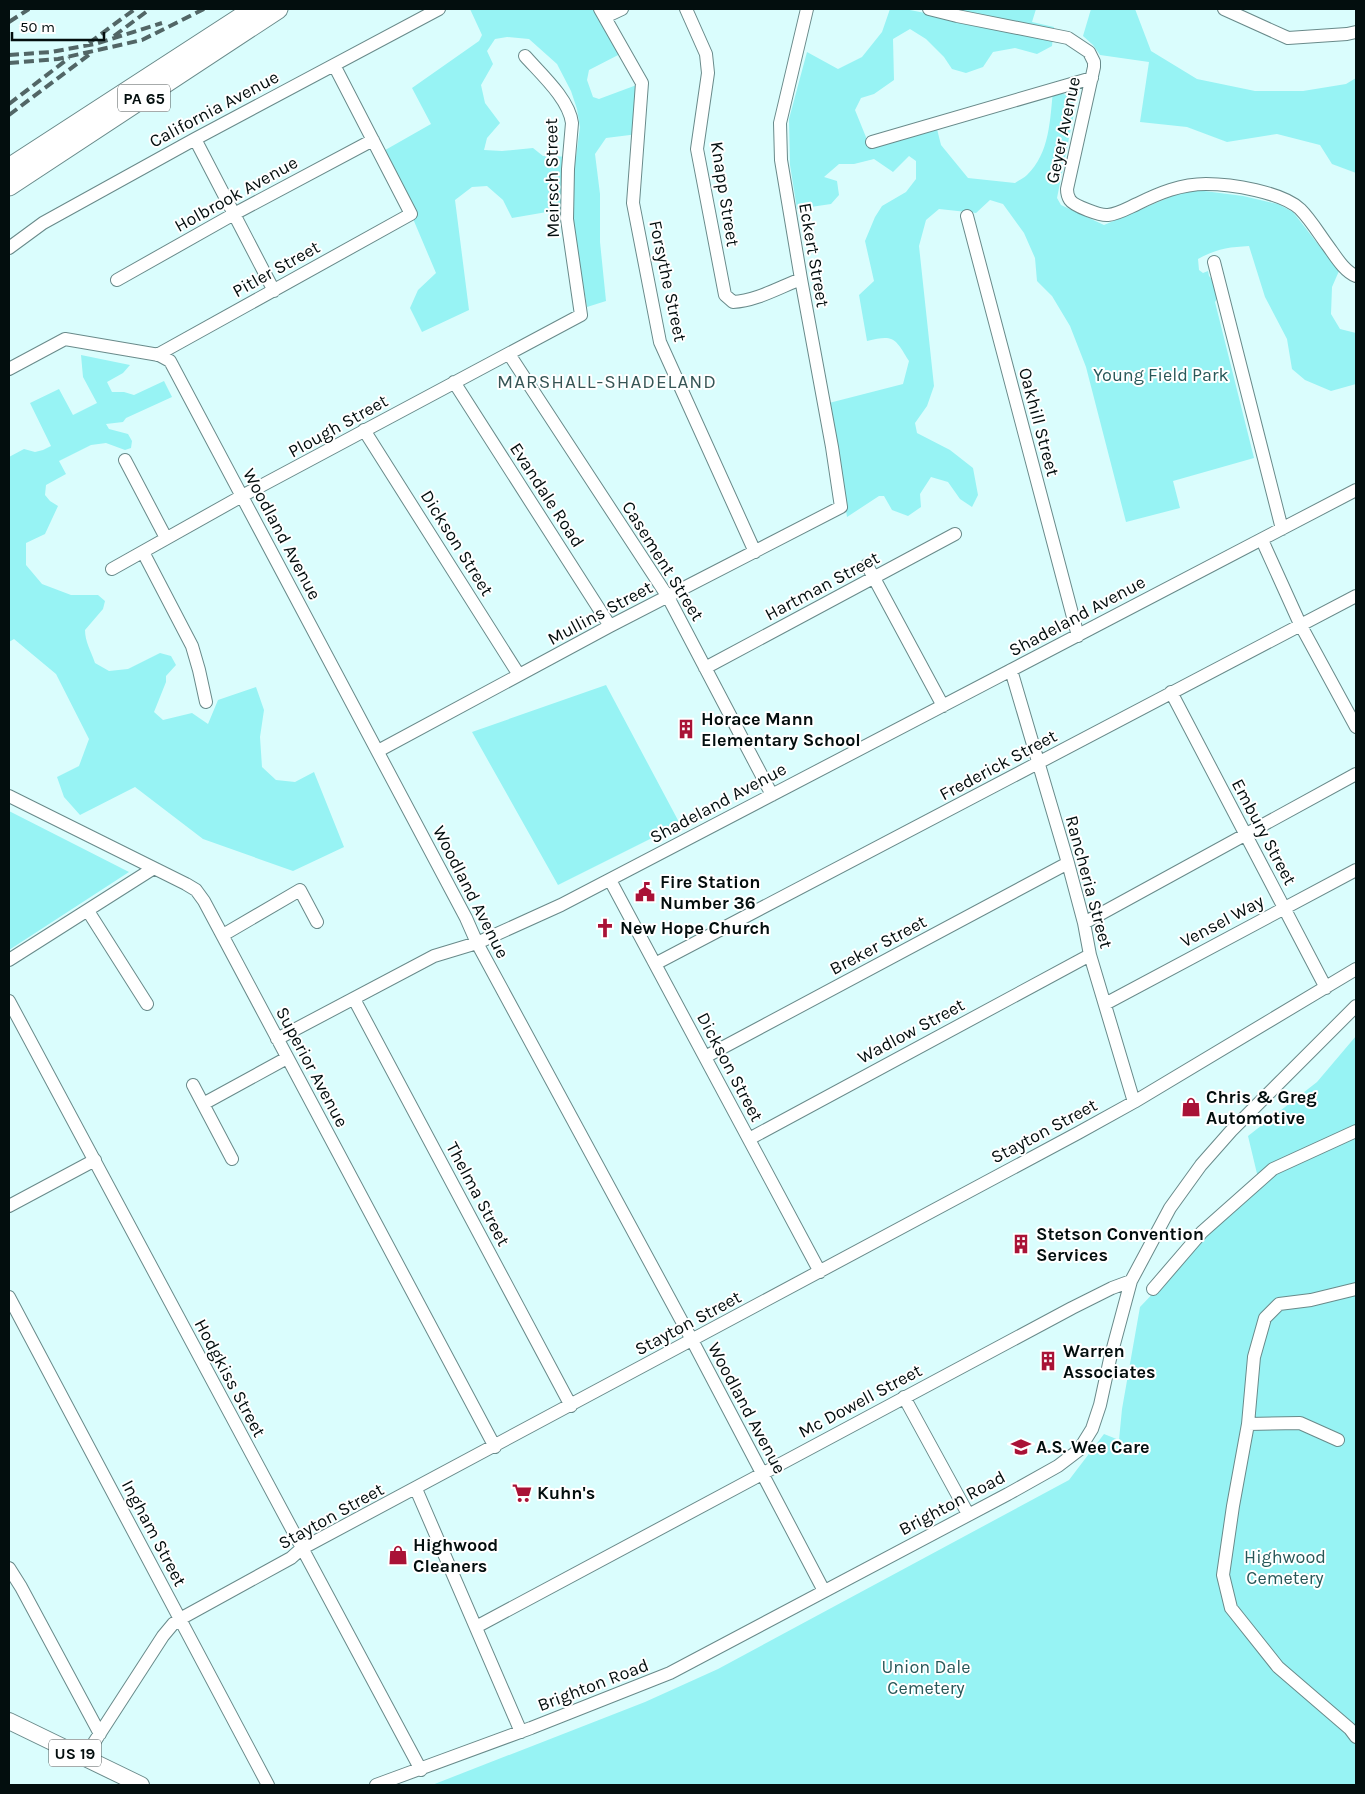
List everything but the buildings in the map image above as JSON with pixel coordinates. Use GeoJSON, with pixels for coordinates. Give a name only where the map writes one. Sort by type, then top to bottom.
{"type":"FeatureCollection","features":[{"type":"Feature","properties":{"kind":"highway","name":"PA 65"},"geometry":{"type":"LineString","coordinates":[[9,168],[254,9]]}},
{"type":"Feature","properties":{"kind":"highway","name":"PA 65"},"geometry":{"type":"LineString","coordinates":[[9,186],[278,9]]}},
{"type":"Feature","properties":{"kind":"main road","name":"US 19"},"geometry":{"type":"LineString","coordinates":[[9,1721],[141,1785]]}},
{"type":"Feature","properties":{"kind":"street","name":"California Avenue"},"geometry":{"type":"LineString","coordinates":[[9,248],[43,222],[195,138],[439,9]]}},
{"type":"Feature","properties":{"kind":"street"},"geometry":{"type":"LineString","coordinates":[[603,13],[622,9]]}},
{"type":"Feature","properties":{"kind":"street","name":"Knapp Street"},"geometry":{"type":"LineString","coordinates":[[686,9],[706,54],[708,73],[697,149],[723,290],[733,302],[750,299],[801,279]]}},
{"type":"Feature","properties":{"kind":"street","name":"Eckert Street"},"geometry":{"type":"LineString","coordinates":[[808,9],[780,123],[780,137],[783,180],[832,447],[841,507]]}},
{"type":"Feature","properties":{"kind":"street","name":"Geyer Avenue"},"geometry":{"type":"LineString","coordinates":[[929,9],[1068,38],[1083,47],[1092,57],[1094,67],[1092,78],[1067,190],[1068,198],[1074,204],[1098,213],[1110,215],[1154,196],[1184,186],[1208,184],[1269,193],[1300,209],[1347,271],[1356,276]]}},
{"type":"Feature","properties":{"kind":"street"},"geometry":{"type":"LineString","coordinates":[[1224,9],[1288,38],[1356,32]]}},
{"type":"Feature","properties":{"kind":"street","name":"Forsythe Street"},"geometry":{"type":"LineString","coordinates":[[603,13],[642,83],[633,203],[660,342],[755,552]]}},
{"type":"Feature","properties":{"kind":"street","name":"Meirsch Street"},"geometry":{"type":"LineString","coordinates":[[525,56],[551,84],[571,116],[567,219],[581,315]]}},
{"type":"Feature","properties":{"kind":"street"},"geometry":{"type":"LineString","coordinates":[[334,65],[373,140]]}},
{"type":"Feature","properties":{"kind":"street"},"geometry":{"type":"LineString","coordinates":[[872,142],[1092,78]]}},
{"type":"Feature","properties":{"kind":"street"},"geometry":{"type":"LineString","coordinates":[[195,138],[274,291]]}},
{"type":"Feature","properties":{"kind":"street","name":"Pitler Street"},"geometry":{"type":"LineString","coordinates":[[157,355],[411,214],[373,140]]}},
{"type":"Feature","properties":{"kind":"street","name":"Holbrook Avenue"},"geometry":{"type":"LineString","coordinates":[[117,280],[234,214],[373,140]]}},
{"type":"Feature","properties":{"kind":"street","name":"Oakhill Street"},"geometry":{"type":"LineString","coordinates":[[967,216],[1078,636]]}},
{"type":"Feature","properties":{"kind":"street"},"geometry":{"type":"LineString","coordinates":[[1214,262],[1282,529]]}},
{"type":"Feature","properties":{"kind":"street","name":"Plough Street"},"geometry":{"type":"LineString","coordinates":[[112,570],[242,496],[581,315]]}},
{"type":"Feature","properties":{"kind":"street"},"geometry":{"type":"LineString","coordinates":[[9,369],[65,339],[157,355]]}},
{"type":"Feature","properties":{"kind":"street","name":"Casement Street"},"geometry":{"type":"LineString","coordinates":[[509,354],[668,597],[772,795]]}},
{"type":"Feature","properties":{"kind":"street","name":"Woodland Avenue"},"geometry":{"type":"LineString","coordinates":[[157,355],[163,356],[170,361],[466,918],[477,944],[692,1340],[824,1590]]}},
{"type":"Feature","properties":{"kind":"street","name":"Evandale Road"},"geometry":{"type":"LineString","coordinates":[[454,382],[610,626]]}},
{"type":"Feature","properties":{"kind":"street","name":"Dickson Street"},"geometry":{"type":"LineString","coordinates":[[364,430],[519,675]]}},
{"type":"Feature","properties":{"kind":"street"},"geometry":{"type":"LineString","coordinates":[[125,460],[166,538]]}},
{"type":"Feature","properties":{"kind":"street","name":"Shadeland Avenue"},"geometry":{"type":"LineString","coordinates":[[277,1039],[434,956],[477,944],[610,880],[1356,490]]}},
{"type":"Feature","properties":{"kind":"street","name":"Mullins Street"},"geometry":{"type":"LineString","coordinates":[[378,751],[610,626],[841,507]]}},
{"type":"Feature","properties":{"kind":"street","name":"Hartman Street"},"geometry":{"type":"LineString","coordinates":[[706,668],[955,534]]}},
{"type":"Feature","properties":{"kind":"street"},"geometry":{"type":"LineString","coordinates":[[1262,540],[1300,624],[1356,727]]}},
{"type":"Feature","properties":{"kind":"street"},"geometry":{"type":"LineString","coordinates":[[142,552],[192,646],[206,702]]}},
{"type":"Feature","properties":{"kind":"street"},"geometry":{"type":"LineString","coordinates":[[867,565],[943,706]]}},
{"type":"Feature","properties":{"kind":"street","name":"Frederick Street"},"geometry":{"type":"LineString","coordinates":[[655,964],[1356,596]]}},
{"type":"Feature","properties":{"kind":"street","name":"Rancheria Street"},"geometry":{"type":"LineString","coordinates":[[1011,670],[1068,863],[1084,923],[1090,955],[1134,1102]]}},
{"type":"Feature","properties":{"kind":"street","name":"Embury Street"},"geometry":{"type":"LineString","coordinates":[[1171,692],[1326,988]]}},
{"type":"Feature","properties":{"kind":"street"},"geometry":{"type":"LineString","coordinates":[[1084,923],[1356,774]]}},
{"type":"Feature","properties":{"kind":"street","name":"Superior Avenue"},"geometry":{"type":"LineString","coordinates":[[9,796],[196,890],[223,935],[495,1447]]}},
{"type":"Feature","properties":{"kind":"street","name":"Breker Street"},"geometry":{"type":"LineString","coordinates":[[705,1057],[1068,863]]}},
{"type":"Feature","properties":{"kind":"street"},"geometry":{"type":"LineString","coordinates":[[9,960],[154,868]]}},
{"type":"Feature","properties":{"kind":"street","name":"Vensel Way"},"geometry":{"type":"LineString","coordinates":[[1105,1004],[1356,870]]}},
{"type":"Feature","properties":{"kind":"street","name":"Dickson Street"},"geometry":{"type":"LineString","coordinates":[[610,880],[820,1272]]}},
{"type":"Feature","properties":{"kind":"street"},"geometry":{"type":"LineString","coordinates":[[223,935],[300,890],[317,922]]}},
{"type":"Feature","properties":{"kind":"street"},"geometry":{"type":"LineString","coordinates":[[88,910],[147,1004]]}},
{"type":"Feature","properties":{"kind":"street","name":"Wadlow Street"},"geometry":{"type":"LineString","coordinates":[[749,1139],[1090,955]]}},
{"type":"Feature","properties":{"kind":"street","name":"Stayton Street"},"geometry":{"type":"LineString","coordinates":[[84,1758],[163,1636],[180,1619],[291,1558],[301,1550],[1134,1102],[1356,969]]}},
{"type":"Feature","properties":{"kind":"street","name":"Thelma Street"},"geometry":{"type":"LineString","coordinates":[[354,999],[570,1406]]}},
{"type":"Feature","properties":{"kind":"street","name":"Hodgkiss Street"},"geometry":{"type":"LineString","coordinates":[[9,1001],[420,1770]]}},
{"type":"Feature","properties":{"kind":"street","name":"Brighton Road"},"geometry":{"type":"LineString","coordinates":[[376,1785],[521,1732],[670,1674],[1058,1466],[1079,1450],[1092,1429],[1100,1405],[1131,1281],[1170,1208],[1201,1165],[1231,1131],[1356,1006]]}},
{"type":"Feature","properties":{"kind":"street"},"geometry":{"type":"LineString","coordinates":[[204,1104],[287,1058]]}},
{"type":"Feature","properties":{"kind":"street"},"geometry":{"type":"LineString","coordinates":[[193,1085],[232,1159]]}},
{"type":"Feature","properties":{"kind":"street"},"geometry":{"type":"LineString","coordinates":[[1153,1289],[1202,1232],[1273,1169],[1356,1131]]}},
{"type":"Feature","properties":{"kind":"street"},"geometry":{"type":"LineString","coordinates":[[9,1206],[95,1160]]}},
{"type":"Feature","properties":{"kind":"street","name":"Mc Dowell Street"},"geometry":{"type":"LineString","coordinates":[[476,1627],[1072,1308],[1131,1281]]}},
{"type":"Feature","properties":{"kind":"street"},"geometry":{"type":"LineString","coordinates":[[1356,1289],[1311,1300],[1279,1304],[1265,1318],[1254,1357],[1248,1424],[1232,1506],[1223,1575],[1231,1608],[1278,1667],[1350,1729],[1356,1737]]}},
{"type":"Feature","properties":{"kind":"street","name":"Ingham Street"},"geometry":{"type":"LineString","coordinates":[[9,1297],[268,1785]]}},
{"type":"Feature","properties":{"kind":"street"},"geometry":{"type":"LineString","coordinates":[[904,1397],[968,1514]]}},
{"type":"Feature","properties":{"kind":"street"},"geometry":{"type":"LineString","coordinates":[[1248,1424],[1300,1423],[1338,1440]]}},
{"type":"Feature","properties":{"kind":"street"},"geometry":{"type":"LineString","coordinates":[[416,1489],[521,1732]]}},
{"type":"Feature","properties":{"kind":"street"},"geometry":{"type":"LineString","coordinates":[[9,1568],[100,1734]]}},
{"type":"Feature","properties":{"kind":"green space"},"geometry":{"type":"Polygon","coordinates":[[[470,9],[600,9],[624,52],[589,70],[587,80],[593,97],[599,99],[642,83],[638,134],[606,138],[595,154],[600,194],[600,242],[606,301],[587,307],[570,208],[512,218],[503,200],[487,186],[472,187],[455,200],[469,310],[422,332],[410,308],[418,290],[436,273],[411,214],[380,153],[431,124],[412,88],[479,41],[482,35],[470,9]],[[507,37],[495,39],[487,51],[493,64],[481,85],[485,103],[500,123],[487,138],[484,150],[502,151],[533,148],[543,156],[576,157],[580,127],[571,91],[557,64],[529,39],[507,37]]]}},
{"type":"Feature","properties":{"kind":"green space","name":"Young Field Park"},"geometry":{"type":"Polygon","coordinates":[[[890,9],[905,9],[960,20],[963,9],[1036,9],[1032,22],[1054,27],[1052,46],[1037,54],[1015,48],[993,52],[983,67],[966,73],[952,69],[944,57],[926,39],[910,29],[893,39],[894,80],[874,94],[861,98],[855,110],[870,147],[937,129],[941,145],[968,178],[1015,183],[1027,175],[1040,157],[1048,135],[1053,91],[1059,90],[1073,101],[1075,108],[1057,198],[1061,205],[1104,225],[1189,189],[1243,196],[1278,204],[1293,212],[1339,271],[1332,287],[1331,314],[1340,329],[1356,333],[1356,384],[1331,391],[1305,380],[1292,369],[1287,339],[1265,297],[1249,246],[1223,249],[1198,259],[1199,270],[1203,273],[1208,271],[1219,295],[1215,302],[1254,458],[1173,481],[1180,508],[1126,522],[1086,367],[1070,326],[1052,296],[1037,281],[1035,258],[1024,233],[1003,204],[990,200],[976,213],[939,209],[926,220],[919,246],[934,386],[927,406],[915,423],[917,433],[950,450],[973,468],[978,495],[972,507],[960,499],[948,482],[931,477],[920,494],[921,507],[908,516],[892,510],[884,496],[879,496],[847,517],[829,403],[903,384],[909,361],[893,340],[883,338],[867,341],[859,295],[874,281],[865,241],[875,217],[882,206],[906,192],[916,179],[916,161],[909,156],[893,172],[874,159],[854,164],[839,164],[824,177],[837,181],[839,195],[831,204],[797,209],[790,165],[789,119],[807,52],[838,69],[862,57],[882,32],[890,9]]]}},
{"type":"Feature","properties":{"kind":"green space"},"geometry":{"type":"Polygon","coordinates":[[[1091,9],[1135,9],[1151,51],[1197,79],[1255,91],[1303,91],[1346,84],[1356,78],[1356,173],[1332,164],[1320,145],[1277,134],[1227,142],[1187,127],[1140,122],[1149,62],[1100,55],[1083,36],[1091,9]]]}},
{"type":"Feature","properties":{"kind":"green space"},"geometry":{"type":"Polygon","coordinates":[[[81,355],[130,365],[123,373],[107,382],[112,392],[124,392],[134,395],[164,381],[172,397],[126,418],[123,422],[106,424],[109,429],[128,434],[132,441],[131,448],[125,450],[106,443],[91,445],[59,461],[66,474],[46,485],[45,495],[58,506],[45,534],[26,543],[26,565],[42,584],[71,595],[98,595],[105,601],[103,609],[85,630],[87,643],[95,663],[109,671],[128,669],[160,653],[171,656],[176,665],[166,676],[166,682],[154,712],[163,720],[192,713],[208,724],[218,700],[256,687],[264,710],[260,737],[262,767],[276,780],[295,782],[314,772],[344,847],[293,871],[203,839],[135,787],[80,815],[64,797],[57,777],[79,766],[89,739],[56,674],[14,639],[9,642],[9,457],[24,449],[35,452],[51,446],[30,403],[59,389],[73,415],[97,403],[83,377],[81,355]]]}},
{"type":"Feature","properties":{"kind":"green space"},"geometry":{"type":"Polygon","coordinates":[[[606,685],[680,824],[558,885],[472,732],[606,685]]]}},
{"type":"Feature","properties":{"kind":"green space"},"geometry":{"type":"Polygon","coordinates":[[[9,811],[129,872],[9,950],[10,843],[9,811]]]}},
{"type":"Feature","properties":{"kind":"green space"},"geometry":{"type":"Polygon","coordinates":[[[1356,1036],[1356,1785],[432,1785],[645,1702],[718,1669],[1069,1480],[1104,1434],[1119,1440],[1122,1409],[1140,1307],[1259,1182],[1248,1136],[1317,1082],[1356,1036]]]}},
{"type":"Feature","properties":{"kind":"railway"},"geometry":{"type":"LineString","coordinates":[[9,22],[29,9]]}},
{"type":"Feature","properties":{"kind":"railway"},"geometry":{"type":"LineString","coordinates":[[89,43],[135,9]]}},
{"type":"Feature","properties":{"kind":"railway"},"geometry":{"type":"LineString","coordinates":[[114,36],[150,9]]}},
{"type":"Feature","properties":{"kind":"railway"},"geometry":{"type":"LineString","coordinates":[[9,63],[58,59],[142,40],[204,9]]}},
{"type":"Feature","properties":{"kind":"railway"},"geometry":{"type":"LineString","coordinates":[[9,55],[51,52],[95,44],[162,23]]}},
{"type":"Feature","properties":{"kind":"railway"},"geometry":{"type":"LineString","coordinates":[[9,115],[90,54]]}},
{"type":"Feature","properties":{"kind":"railway"},"geometry":{"type":"LineString","coordinates":[[9,104],[69,58]]}},
{"type":"Feature","properties":{"kind":"place","name":"Horace Mann Elementary School"},"geometry":{"type":"Point","coordinates":[686,729]}},
{"type":"Feature","properties":{"kind":"place","name":"Fire Station Number 36"},"geometry":{"type":"Point","coordinates":[645,892]}},
{"type":"Feature","properties":{"kind":"place","name":"New Hope Church"},"geometry":{"type":"Point","coordinates":[605,928]}},
{"type":"Feature","properties":{"kind":"place","name":"Chris & Greg Automotive"},"geometry":{"type":"Point","coordinates":[1191,1107]}},
{"type":"Feature","properties":{"kind":"place","name":"Stetson Convention Services"},"geometry":{"type":"Point","coordinates":[1021,1244]}},
{"type":"Feature","properties":{"kind":"place","name":"Warren Associates"},"geometry":{"type":"Point","coordinates":[1048,1361]}},
{"type":"Feature","properties":{"kind":"place","name":"A.S. Wee Care"},"geometry":{"type":"Point","coordinates":[1021,1447]}},
{"type":"Feature","properties":{"kind":"place","name":"Kuhn's"},"geometry":{"type":"Point","coordinates":[522,1493]}},
{"type":"Feature","properties":{"kind":"place","name":"Highwood Cleaners"},"geometry":{"type":"Point","coordinates":[398,1555]}},
{"type":"Feature","properties":{"kind":"district","name":"MARSHALL-SHADELAND"},"geometry":{"type":"Point","coordinates":[607,382]}},
{"type":"Feature","properties":{"kind":"park label","name":"Highwood Cemetery"},"geometry":{"type":"Point","coordinates":[1285,1567]}},
{"type":"Feature","properties":{"kind":"park label","name":"Union Dale Cemetery"},"geometry":{"type":"Point","coordinates":[926,1677]}}]}
